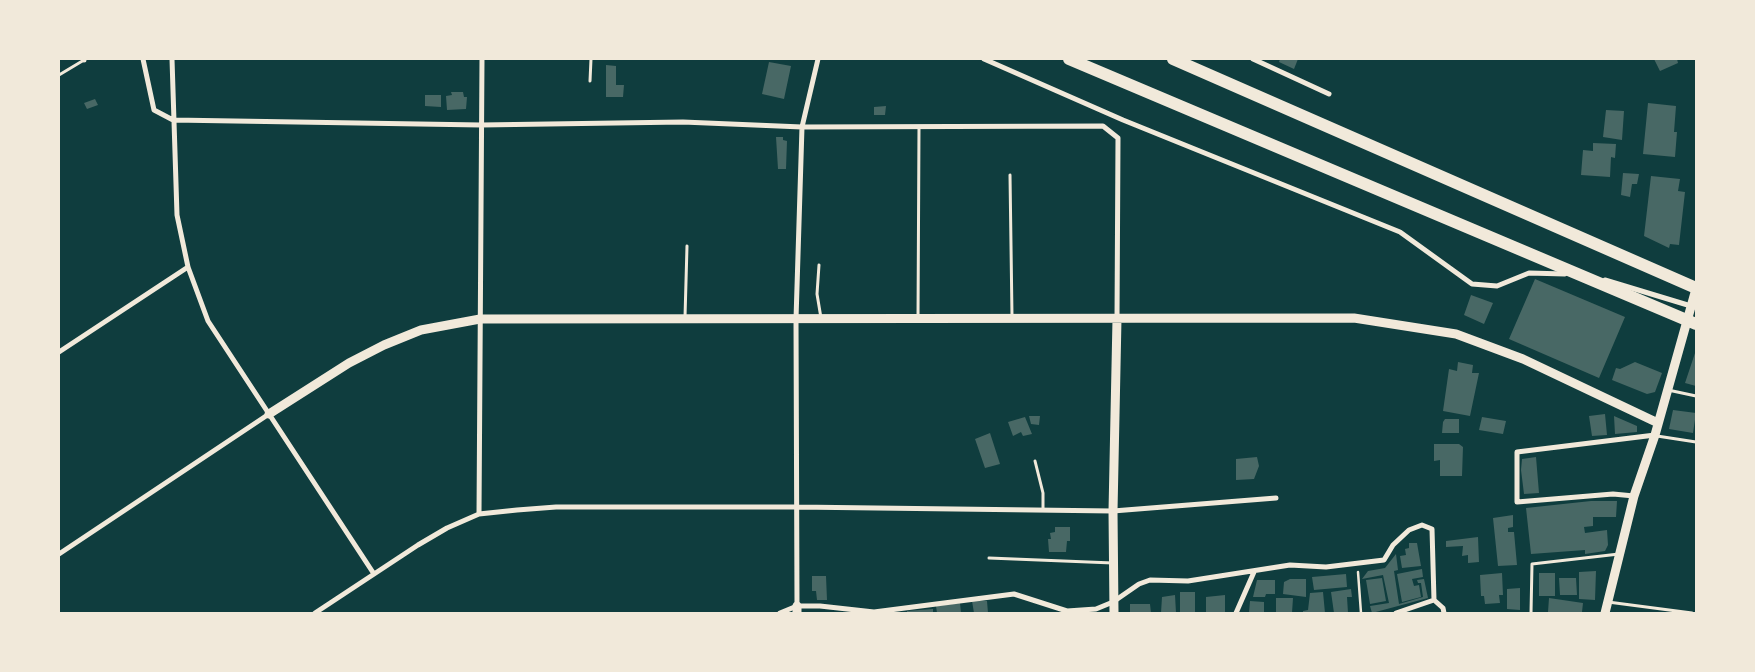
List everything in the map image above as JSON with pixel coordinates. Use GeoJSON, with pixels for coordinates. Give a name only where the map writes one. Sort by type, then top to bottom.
{"type":"FeatureCollection","features":[{"type":"Feature","properties":{"kind":"highway"},"geometry":{"type":"LineString","coordinates":[[1069,59],[1495,237],[1696,324]]}},
{"type":"Feature","properties":{"kind":"highway"},"geometry":{"type":"LineString","coordinates":[[1173,59],[1281,104],[1696,288]]}},
{"type":"Feature","properties":{"kind":"street"},"geometry":{"type":"LineString","coordinates":[[143,59],[154,110],[173,120],[481,125],[683,122],[802,127],[1103,126],[1118,138],[1113,511],[1114,613]]}},
{"type":"Feature","properties":{"kind":"street"},"geometry":{"type":"LineString","coordinates":[[172,59],[177,215],[188,267],[208,321],[374,574]]}},
{"type":"Feature","properties":{"kind":"street"},"geometry":{"type":"LineString","coordinates":[[479,514],[482,59]]}},
{"type":"Feature","properties":{"kind":"street"},"geometry":{"type":"LineString","coordinates":[[797,610],[796,319],[802,127],[818,59]]}},
{"type":"Feature","properties":{"kind":"street"},"geometry":{"type":"LineString","coordinates":[[984,59],[1123,120],[1400,232],[1472,284],[1497,286],[1529,273],[1578,274],[1630,286],[1691,306]]}},
{"type":"Feature","properties":{"kind":"street"},"geometry":{"type":"LineString","coordinates":[[1252,59],[1329,94]]}},
{"type":"Feature","properties":{"kind":"street"},"geometry":{"type":"LineString","coordinates":[[59,352],[188,267]]}},
{"type":"Feature","properties":{"kind":"street"},"geometry":{"type":"LineString","coordinates":[[1605,613],[1634,496],[1668,390],[1696,288]]}},
{"type":"Feature","properties":{"kind":"street"},"geometry":{"type":"LineString","coordinates":[[59,554],[349,363],[384,345],[421,330],[480,319],[1354,318],[1402,324],[1456,334],[1523,359],[1658,422]]}},
{"type":"Feature","properties":{"kind":"street"},"geometry":{"type":"LineString","coordinates":[[1634,496],[1613,494],[1517,502],[1518,452],[1654,435]]}},
{"type":"Feature","properties":{"kind":"street"},"geometry":{"type":"LineString","coordinates":[[315,613],[418,545],[447,528],[479,514],[556,508],[797,507],[1113,511],[1276,498]]}},
{"type":"Feature","properties":{"kind":"street"},"geometry":{"type":"LineString","coordinates":[[780,613],[820,606],[874,612],[1014,594],[1067,611],[1096,610],[1114,602],[1138,584],[1150,580],[1188,581],[1290,565],[1326,567],[1384,560],[1393,545],[1409,530],[1422,525],[1432,529],[1434,600],[1444,608],[1444,613]]}},
{"type":"Feature","properties":{"kind":"street"},"geometry":{"type":"LineString","coordinates":[[1236,613],[1254,572]]}},
{"type":"Feature","properties":{"kind":"street"},"geometry":{"type":"LineString","coordinates":[[1396,613],[1434,600]]}},
{"type":"Feature","properties":{"kind":"lane"},"geometry":{"type":"LineString","coordinates":[[590,80],[591,59]]}},
{"type":"Feature","properties":{"kind":"lane"},"geometry":{"type":"LineString","coordinates":[[59,75],[84,60]]}},
{"type":"Feature","properties":{"kind":"lane"},"geometry":{"type":"LineString","coordinates":[[918,319],[919,126]]}},
{"type":"Feature","properties":{"kind":"lane"},"geometry":{"type":"LineString","coordinates":[[1010,175],[1012,319]]}},
{"type":"Feature","properties":{"kind":"lane"},"geometry":{"type":"LineString","coordinates":[[685,318],[687,246]]}},
{"type":"Feature","properties":{"kind":"lane"},"geometry":{"type":"LineString","coordinates":[[819,265],[818,294],[821,319]]}},
{"type":"Feature","properties":{"kind":"lane"},"geometry":{"type":"LineString","coordinates":[[1668,390],[1696,396]]}},
{"type":"Feature","properties":{"kind":"lane"},"geometry":{"type":"LineString","coordinates":[[1654,435],[1696,442]]}},
{"type":"Feature","properties":{"kind":"lane"},"geometry":{"type":"LineString","coordinates":[[1035,461],[1043,494],[1043,510]]}},
{"type":"Feature","properties":{"kind":"lane"},"geometry":{"type":"LineString","coordinates":[[1531,613],[1532,564],[1619,554]]}},
{"type":"Feature","properties":{"kind":"lane"},"geometry":{"type":"LineString","coordinates":[[989,558],[1113,563]]}},
{"type":"Feature","properties":{"kind":"lane"},"geometry":{"type":"LineString","coordinates":[[1608,602],[1692,613]]}},
{"type":"Feature","properties":{"kind":"path"},"geometry":{"type":"LineString","coordinates":[[1357,564],[1361,613]]}},
{"type":"Feature","properties":{"kind":"building"},"geometry":{"type":"Polygon","coordinates":[[[1280,59],[1298,59],[1294,69],[1279,62],[1280,59]]]}},
{"type":"Feature","properties":{"kind":"building"},"geometry":{"type":"Polygon","coordinates":[[[1654,59],[1677,59],[1678,63],[1660,71],[1654,59]]]}},
{"type":"Feature","properties":{"kind":"building"},"geometry":{"type":"Polygon","coordinates":[[[769,62],[791,66],[784,99],[762,94],[769,62]]]}},
{"type":"Feature","properties":{"kind":"building"},"geometry":{"type":"Polygon","coordinates":[[[606,65],[616,66],[616,85],[624,85],[623,97],[606,97],[606,65]]]}},
{"type":"Feature","properties":{"kind":"building"},"geometry":{"type":"Polygon","coordinates":[[[451,92],[463,92],[464,97],[467,97],[466,109],[447,110],[446,96],[452,95],[451,92]]]}},
{"type":"Feature","properties":{"kind":"building"},"geometry":{"type":"Polygon","coordinates":[[[425,95],[441,95],[441,107],[425,106],[425,95]]]}},
{"type":"Feature","properties":{"kind":"building"},"geometry":{"type":"Polygon","coordinates":[[[95,99],[98,105],[87,109],[84,103],[95,99]]]}},
{"type":"Feature","properties":{"kind":"building"},"geometry":{"type":"Polygon","coordinates":[[[1648,103],[1676,106],[1674,132],[1677,132],[1675,157],[1643,154],[1648,103]]]}},
{"type":"Feature","properties":{"kind":"building"},"geometry":{"type":"Polygon","coordinates":[[[886,106],[885,115],[874,115],[874,107],[886,106]]]}},
{"type":"Feature","properties":{"kind":"building"},"geometry":{"type":"Polygon","coordinates":[[[1606,110],[1624,111],[1622,140],[1603,137],[1606,110]]]}},
{"type":"Feature","properties":{"kind":"building"},"geometry":{"type":"Polygon","coordinates":[[[776,137],[783,137],[783,140],[787,141],[786,169],[778,169],[776,137]]]}},
{"type":"Feature","properties":{"kind":"building"},"geometry":{"type":"Polygon","coordinates":[[[1593,143],[1616,144],[1615,158],[1611,157],[1610,177],[1581,175],[1583,150],[1593,151],[1593,143]]]}},
{"type":"Feature","properties":{"kind":"building"},"geometry":{"type":"Polygon","coordinates":[[[1623,173],[1639,174],[1637,184],[1632,184],[1630,197],[1621,195],[1623,173]]]}},
{"type":"Feature","properties":{"kind":"building"},"geometry":{"type":"Polygon","coordinates":[[[1651,176],[1680,179],[1678,191],[1685,192],[1679,245],[1670,244],[1669,248],[1644,236],[1651,176]]]}},
{"type":"Feature","properties":{"kind":"building"},"geometry":{"type":"Polygon","coordinates":[[[1535,279],[1625,317],[1599,378],[1509,339],[1535,279]]]}},
{"type":"Feature","properties":{"kind":"building"},"geometry":{"type":"Polygon","coordinates":[[[1471,295],[1493,303],[1484,324],[1464,315],[1471,295]]]}},
{"type":"Feature","properties":{"kind":"building"},"geometry":{"type":"Polygon","coordinates":[[[1696,350],[1696,386],[1685,383],[1696,350]]]}},
{"type":"Feature","properties":{"kind":"building"},"geometry":{"type":"Polygon","coordinates":[[[1458,362],[1473,365],[1472,373],[1479,373],[1470,416],[1443,411],[1449,369],[1457,371],[1458,362]]]}},
{"type":"Feature","properties":{"kind":"building"},"geometry":{"type":"Polygon","coordinates":[[[1635,362],[1662,373],[1655,392],[1647,394],[1612,380],[1616,368],[1620,369],[1635,362]]]}},
{"type":"Feature","properties":{"kind":"building"},"geometry":{"type":"Polygon","coordinates":[[[1673,410],[1696,413],[1693,433],[1669,429],[1673,410]]]}},
{"type":"Feature","properties":{"kind":"building"},"geometry":{"type":"Polygon","coordinates":[[[1605,414],[1607,435],[1592,436],[1589,416],[1605,414]]]}},
{"type":"Feature","properties":{"kind":"building"},"geometry":{"type":"Polygon","coordinates":[[[1029,416],[1040,416],[1039,425],[1031,424],[1029,416]]]}},
{"type":"Feature","properties":{"kind":"building"},"geometry":{"type":"Polygon","coordinates":[[[1614,416],[1637,426],[1637,432],[1615,434],[1614,416]]]}},
{"type":"Feature","properties":{"kind":"building"},"geometry":{"type":"Polygon","coordinates":[[[1025,417],[1032,434],[1023,436],[1021,432],[1013,436],[1008,422],[1025,417]]]}},
{"type":"Feature","properties":{"kind":"building"},"geometry":{"type":"Polygon","coordinates":[[[1482,417],[1506,421],[1503,434],[1479,430],[1482,417]]]}},
{"type":"Feature","properties":{"kind":"building"},"geometry":{"type":"Polygon","coordinates":[[[1445,419],[1459,419],[1459,433],[1442,433],[1445,419]]]}},
{"type":"Feature","properties":{"kind":"building"},"geometry":{"type":"Polygon","coordinates":[[[990,433],[1000,464],[985,468],[975,439],[990,433]]]}},
{"type":"Feature","properties":{"kind":"building"},"geometry":{"type":"Polygon","coordinates":[[[1434,444],[1459,444],[1463,447],[1462,476],[1440,476],[1440,460],[1434,461],[1434,444]]]}},
{"type":"Feature","properties":{"kind":"building"},"geometry":{"type":"Polygon","coordinates":[[[1257,457],[1259,466],[1254,479],[1236,480],[1236,459],[1257,457]]]}},
{"type":"Feature","properties":{"kind":"building"},"geometry":{"type":"Polygon","coordinates":[[[1536,457],[1539,493],[1524,494],[1521,470],[1522,459],[1536,457]]]}},
{"type":"Feature","properties":{"kind":"building"},"geometry":{"type":"Polygon","coordinates":[[[1591,501],[1617,501],[1616,517],[1593,517],[1593,526],[1584,527],[1585,533],[1607,530],[1608,545],[1605,551],[1585,554],[1585,550],[1531,554],[1526,508],[1591,501]]]}},
{"type":"Feature","properties":{"kind":"building"},"geometry":{"type":"Polygon","coordinates":[[[1513,515],[1513,527],[1508,528],[1508,532],[1514,532],[1517,565],[1498,566],[1493,518],[1513,515]]]}},
{"type":"Feature","properties":{"kind":"building"},"geometry":{"type":"Polygon","coordinates":[[[1055,527],[1070,527],[1070,541],[1067,541],[1066,552],[1049,552],[1048,539],[1051,539],[1050,533],[1055,532],[1055,527]]]}},
{"type":"Feature","properties":{"kind":"building"},"geometry":{"type":"Polygon","coordinates":[[[1478,537],[1479,562],[1468,563],[1468,555],[1462,556],[1463,546],[1446,547],[1446,541],[1478,537]]]}},
{"type":"Feature","properties":{"kind":"building"},"geometry":{"type":"Polygon","coordinates":[[[1409,543],[1417,543],[1421,566],[1402,568],[1400,556],[1406,555],[1405,549],[1409,548],[1409,543]]]}},
{"type":"Feature","properties":{"kind":"building"},"geometry":{"type":"Polygon","coordinates":[[[1396,554],[1398,570],[1394,571],[1399,604],[1423,597],[1421,583],[1418,583],[1417,580],[1424,579],[1428,598],[1372,613],[1370,606],[1389,603],[1383,575],[1362,579],[1368,571],[1385,568],[1396,554]]]}},
{"type":"Feature","properties":{"kind":"building"},"geometry":{"type":"Polygon","coordinates":[[[1422,569],[1423,577],[1412,579],[1414,586],[1419,585],[1421,597],[1402,602],[1397,574],[1422,569]]]}},
{"type":"Feature","properties":{"kind":"building"},"geometry":{"type":"Polygon","coordinates":[[[1596,571],[1595,600],[1579,599],[1579,572],[1596,571]]]}},
{"type":"Feature","properties":{"kind":"building"},"geometry":{"type":"Polygon","coordinates":[[[1502,573],[1503,595],[1499,595],[1500,603],[1485,604],[1484,596],[1481,596],[1480,575],[1502,573]]]}},
{"type":"Feature","properties":{"kind":"building"},"geometry":{"type":"Polygon","coordinates":[[[1539,573],[1555,573],[1555,596],[1539,596],[1539,573]]]}},
{"type":"Feature","properties":{"kind":"building"},"geometry":{"type":"Polygon","coordinates":[[[1346,574],[1347,587],[1314,590],[1312,577],[1346,574]]]}},
{"type":"Feature","properties":{"kind":"building"},"geometry":{"type":"Polygon","coordinates":[[[812,576],[826,576],[827,600],[817,600],[816,591],[812,591],[812,576]]]}},
{"type":"Feature","properties":{"kind":"building"},"geometry":{"type":"Polygon","coordinates":[[[1382,578],[1386,601],[1370,604],[1366,580],[1382,578]]]}},
{"type":"Feature","properties":{"kind":"building"},"geometry":{"type":"Polygon","coordinates":[[[1559,578],[1576,578],[1577,595],[1560,595],[1559,578]]]}},
{"type":"Feature","properties":{"kind":"building"},"geometry":{"type":"Polygon","coordinates":[[[1290,579],[1306,579],[1306,597],[1283,594],[1284,582],[1290,579]]]}},
{"type":"Feature","properties":{"kind":"building"},"geometry":{"type":"Polygon","coordinates":[[[1257,580],[1275,580],[1275,594],[1266,594],[1265,597],[1253,597],[1257,580]]]}},
{"type":"Feature","properties":{"kind":"building"},"geometry":{"type":"Polygon","coordinates":[[[1520,588],[1520,610],[1507,609],[1507,589],[1520,588]]]}},
{"type":"Feature","properties":{"kind":"building"},"geometry":{"type":"Polygon","coordinates":[[[1351,589],[1352,597],[1347,597],[1348,613],[1334,613],[1331,592],[1351,589]]]}},
{"type":"Feature","properties":{"kind":"building"},"geometry":{"type":"Polygon","coordinates":[[[1180,592],[1195,592],[1195,613],[1180,613],[1180,592]]]}},
{"type":"Feature","properties":{"kind":"building"},"geometry":{"type":"Polygon","coordinates":[[[1323,592],[1325,613],[1303,613],[1303,611],[1308,610],[1310,593],[1323,592]]]}},
{"type":"Feature","properties":{"kind":"building"},"geometry":{"type":"Polygon","coordinates":[[[1175,595],[1176,613],[1161,613],[1162,597],[1175,595]]]}},
{"type":"Feature","properties":{"kind":"building"},"geometry":{"type":"Polygon","coordinates":[[[1225,595],[1225,613],[1206,613],[1206,597],[1225,595]]]}},
{"type":"Feature","properties":{"kind":"building"},"geometry":{"type":"Polygon","coordinates":[[[1276,598],[1293,598],[1292,613],[1276,613],[1276,598]]]}},
{"type":"Feature","properties":{"kind":"building"},"geometry":{"type":"Polygon","coordinates":[[[1549,598],[1583,603],[1582,612],[1548,612],[1549,598]]]}},
{"type":"Feature","properties":{"kind":"building"},"geometry":{"type":"Polygon","coordinates":[[[972,601],[987,601],[988,613],[974,613],[972,601]]]}},
{"type":"Feature","properties":{"kind":"building"},"geometry":{"type":"Polygon","coordinates":[[[1250,601],[1264,602],[1264,613],[1249,613],[1250,601]]]}},
{"type":"Feature","properties":{"kind":"building"},"geometry":{"type":"Polygon","coordinates":[[[960,603],[961,613],[937,613],[936,606],[960,603]]]}},
{"type":"Feature","properties":{"kind":"building"},"geometry":{"type":"Polygon","coordinates":[[[1130,604],[1150,604],[1151,613],[1130,613],[1130,604]]]}},
{"type":"Feature","properties":{"kind":"building"},"geometry":{"type":"Polygon","coordinates":[[[933,609],[933,613],[907,613],[907,611],[933,609]]]}}]}
